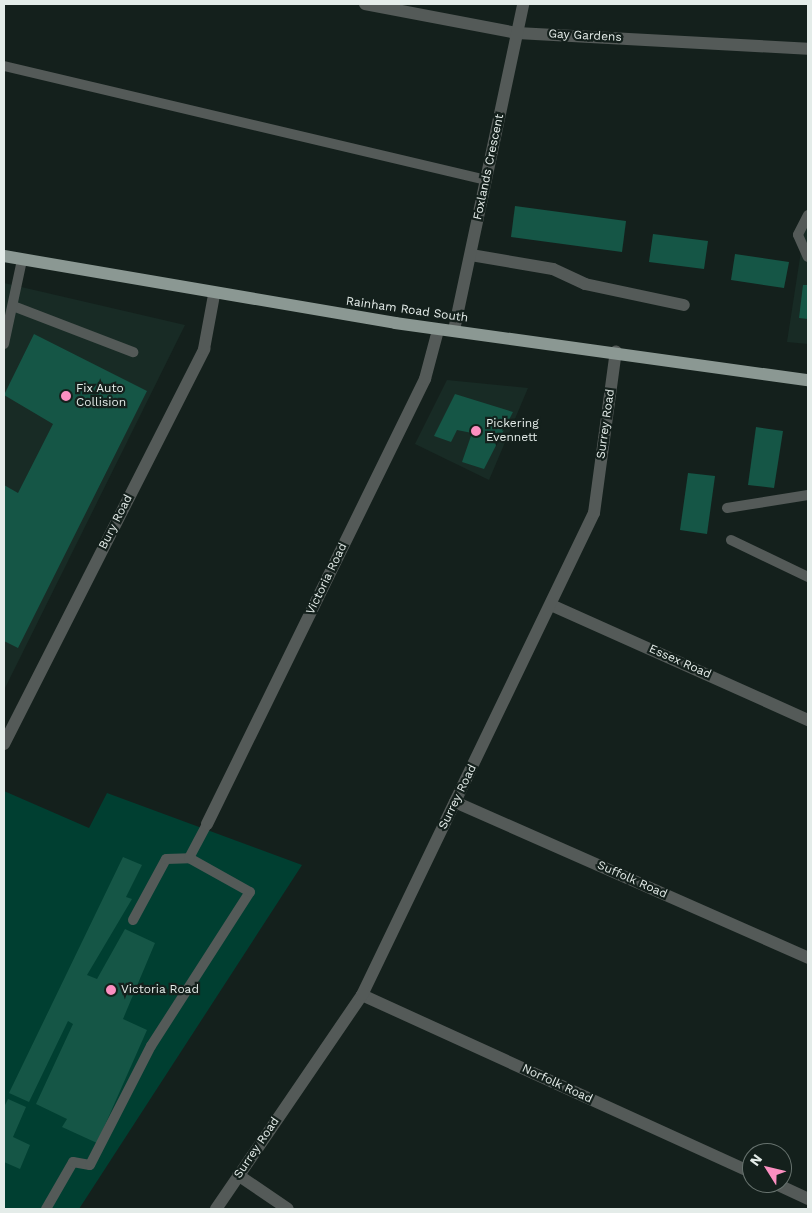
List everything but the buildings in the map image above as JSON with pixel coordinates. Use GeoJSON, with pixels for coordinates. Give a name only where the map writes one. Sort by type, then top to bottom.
{"type":"FeatureCollection","features":[{"type":"Feature","properties":{"kind":"main road","name":"Rainham Road South"},"geometry":{"type":"LineString","coordinates":[[4,256],[214,295],[438,330],[454,330],[616,351],[808,380]]}},
{"type":"Feature","properties":{"kind":"street","name":"Gay Gardens"},"geometry":{"type":"LineString","coordinates":[[365,4],[517,33],[808,49]]}},
{"type":"Feature","properties":{"kind":"street","name":"Foxlands Crescent"},"geometry":{"type":"LineString","coordinates":[[454,330],[523,4]]}},
{"type":"Feature","properties":{"kind":"street"},"geometry":{"type":"LineString","coordinates":[[471,255],[553,269],[586,284],[684,305]]}},
{"type":"Feature","properties":{"kind":"street","name":"Bury Road"},"geometry":{"type":"LineString","coordinates":[[4,744],[204,349],[214,295]]}},
{"type":"Feature","properties":{"kind":"street","name":"Victoria Road"},"geometry":{"type":"LineString","coordinates":[[207,824],[426,379],[438,330]]}},
{"type":"Feature","properties":{"kind":"street","name":"Surrey Road"},"geometry":{"type":"LineString","coordinates":[[216,1209],[362,995],[594,513],[616,351]]}},
{"type":"Feature","properties":{"kind":"street","name":"Essex Road"},"geometry":{"type":"LineString","coordinates":[[551,605],[808,720]]}},
{"type":"Feature","properties":{"kind":"street","name":"Suffolk Road"},"geometry":{"type":"LineString","coordinates":[[455,802],[808,958]]}},
{"type":"Feature","properties":{"kind":"street","name":"Norfolk Road"},"geometry":{"type":"LineString","coordinates":[[362,995],[742,1168]]}},
{"type":"Feature","properties":{"kind":"street"},"geometry":{"type":"LineString","coordinates":[[238,1175],[288,1209]]}},
{"type":"Feature","properties":{"kind":"street"},"geometry":{"type":"LineString","coordinates":[[792,1191],[808,1199]]}},
{"type":"Feature","properties":{"kind":"lane"},"geometry":{"type":"LineString","coordinates":[[4,66],[486,180]]}},
{"type":"Feature","properties":{"kind":"lane"},"geometry":{"type":"LineString","coordinates":[[808,215],[798,235],[802,253],[808,258]]}},
{"type":"Feature","properties":{"kind":"lane"},"geometry":{"type":"LineString","coordinates":[[4,344],[22,260]]}},
{"type":"Feature","properties":{"kind":"lane"},"geometry":{"type":"LineString","coordinates":[[13,306],[133,352]]}},
{"type":"Feature","properties":{"kind":"lane"},"geometry":{"type":"LineString","coordinates":[[727,508],[808,495]]}},
{"type":"Feature","properties":{"kind":"lane"},"geometry":{"type":"LineString","coordinates":[[731,540],[808,577]]}},
{"type":"Feature","properties":{"kind":"lane"},"geometry":{"type":"LineString","coordinates":[[189,858],[207,824]]}},
{"type":"Feature","properties":{"kind":"lane"},"geometry":{"type":"LineString","coordinates":[[46,1209],[73,1162],[90,1165],[151,1046],[250,892],[189,858],[166,859],[134,920]]}},
{"type":"Feature","properties":{"kind":"shaded area"},"geometry":{"type":"Polygon","coordinates":[[[808,206],[808,344],[787,342],[808,206]]]}},
{"type":"Feature","properties":{"kind":"shaded area"},"geometry":{"type":"Polygon","coordinates":[[[4,283],[185,325],[4,690],[4,283]]]}},
{"type":"Feature","properties":{"kind":"shaded area"},"geometry":{"type":"Polygon","coordinates":[[[447,380],[528,388],[489,480],[415,444],[447,380]]]}},
{"type":"Feature","properties":{"kind":"green space","name":"Victoria Road"},"geometry":{"type":"Polygon","coordinates":[[[4,791],[89,828],[107,793],[302,865],[79,1209],[4,1209],[4,791]]]}},
{"type":"Feature","properties":{"kind":"place","name":"Fix Auto Collision"},"geometry":{"type":"Point","coordinates":[66,396]}},
{"type":"Feature","properties":{"kind":"place","name":"Pickering Evennett"},"geometry":{"type":"Point","coordinates":[476,431]}},
{"type":"Feature","properties":{"kind":"place","name":"Victoria Road"},"geometry":{"type":"Point","coordinates":[111,990]}}]}
